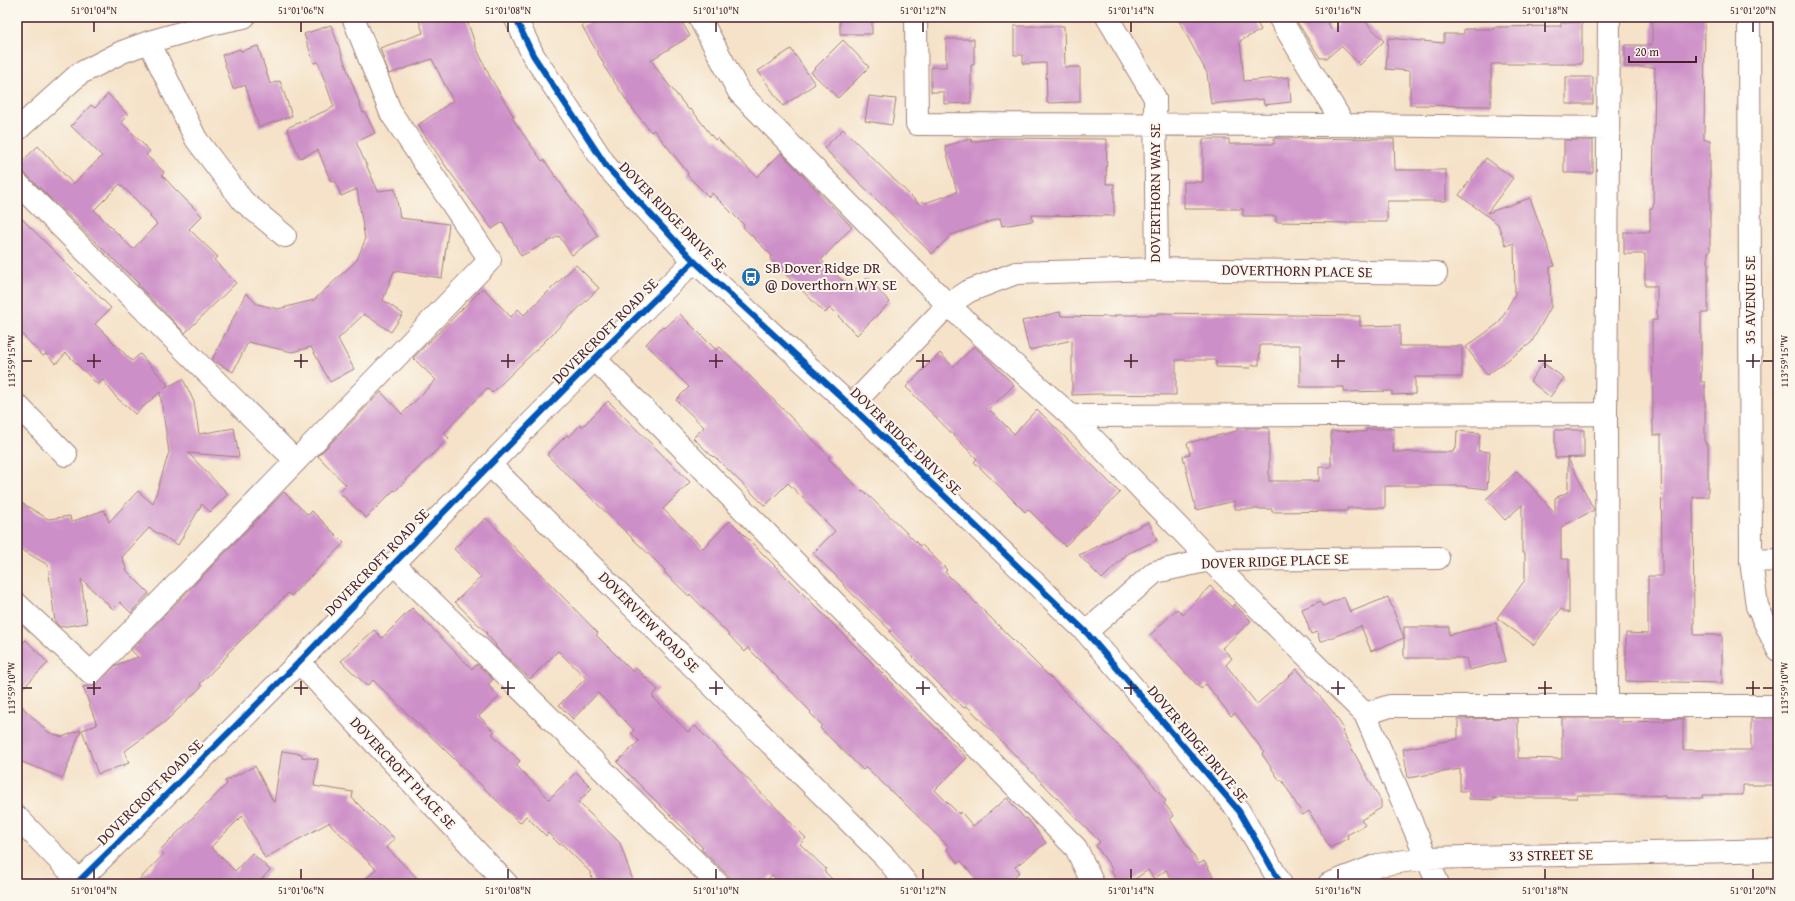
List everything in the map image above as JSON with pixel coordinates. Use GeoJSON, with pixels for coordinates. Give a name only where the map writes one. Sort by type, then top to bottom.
{"type":"FeatureCollection","features":[{"type":"Feature","properties":{"kind":"street"},"geometry":{"type":"LineString","coordinates":[[17,130],[79,74],[122,52],[149,42],[215,23],[244,17]]}},
{"type":"Feature","properties":{"kind":"street"},"geometry":{"type":"LineString","coordinates":[[17,604],[91,673],[490,260],[391,113],[353,17]]}},
{"type":"Feature","properties":{"kind":"street","name":"DOVER RIDGE DRIVE SE"},"geometry":{"type":"LineString","coordinates":[[515,17],[533,55],[607,167],[694,261],[851,406],[1086,632],[1239,812],[1281,884]]}},
{"type":"Feature","properties":{"kind":"street"},"geometry":{"type":"LineString","coordinates":[[699,17],[739,92],[948,305],[1071,416],[1210,560],[1364,714],[1438,884]]}},
{"type":"Feature","properties":{"kind":"street"},"geometry":{"type":"LineString","coordinates":[[916,17],[917,124],[1344,125],[1608,128]]}},
{"type":"Feature","properties":{"kind":"street","name":"DOVERTHORN WAY SE"},"geometry":{"type":"LineString","coordinates":[[851,406],[948,305],[969,291],[1016,273],[1157,269],[1155,98],[1107,17]]}},
{"type":"Feature","properties":{"kind":"street"},"geometry":{"type":"LineString","coordinates":[[1279,17],[1344,125]]}},
{"type":"Feature","properties":{"kind":"street"},"geometry":{"type":"LineString","coordinates":[[1607,705],[1606,414],[1609,17]]}},
{"type":"Feature","properties":{"kind":"street","name":"35 AVENUE SE"},"geometry":{"type":"LineString","coordinates":[[1749,17],[1751,561],[1757,606],[1778,650]]}},
{"type":"Feature","properties":{"kind":"street"},"geometry":{"type":"LineString","coordinates":[[149,42],[196,139],[243,201],[285,236]]}},
{"type":"Feature","properties":{"kind":"street"},"geometry":{"type":"LineString","coordinates":[[17,183],[296,461]]}},
{"type":"Feature","properties":{"kind":"street","name":"DOVERCROFT ROAD SE"},"geometry":{"type":"LineString","coordinates":[[80,883],[299,662],[393,563],[594,358],[694,261]]}},
{"type":"Feature","properties":{"kind":"street","name":"DOVERTHORN PLACE SE"},"geometry":{"type":"LineString","coordinates":[[1157,269],[1436,273]]}},
{"type":"Feature","properties":{"kind":"street"},"geometry":{"type":"LineString","coordinates":[[594,358],[1076,848],[1093,884]]}},
{"type":"Feature","properties":{"kind":"street"},"geometry":{"type":"LineString","coordinates":[[17,405],[66,455]]}},
{"type":"Feature","properties":{"kind":"street"},"geometry":{"type":"LineString","coordinates":[[1071,416],[1606,414]]}},
{"type":"Feature","properties":{"kind":"street","name":"DOVERVIEW ROAD SE"},"geometry":{"type":"LineString","coordinates":[[490,465],[885,857],[907,884]]}},
{"type":"Feature","properties":{"kind":"street","name":"DOVER RIDGE PLACE SE"},"geometry":{"type":"LineString","coordinates":[[1086,632],[1155,572],[1210,560],[1438,558]]}},
{"type":"Feature","properties":{"kind":"street"},"geometry":{"type":"LineString","coordinates":[[1751,561],[1778,560]]}},
{"type":"Feature","properties":{"kind":"street"},"geometry":{"type":"LineString","coordinates":[[393,563],[718,884]]}},
{"type":"Feature","properties":{"kind":"street","name":"DOVERCROFT PLACE SE"},"geometry":{"type":"LineString","coordinates":[[299,662],[507,884]]}},
{"type":"Feature","properties":{"kind":"street"},"geometry":{"type":"LineString","coordinates":[[1364,714],[1390,706],[1778,706]]}},
{"type":"Feature","properties":{"kind":"street"},"geometry":{"type":"LineString","coordinates":[[17,817],[80,883]]}},
{"type":"Feature","properties":{"kind":"street","name":"33 STREET SE"},"geometry":{"type":"LineString","coordinates":[[1329,884],[1378,865],[1426,858],[1778,850]]}},
{"type":"Feature","properties":{"kind":"building"},"geometry":{"type":"Polygon","coordinates":[[[418,17],[466,17],[476,47],[490,77],[514,117],[512,118],[598,236],[572,255],[559,236],[521,256],[503,222],[492,229],[447,168],[418,125],[453,101],[432,59],[389,74],[380,48],[423,33],[418,17]]]}},
{"type":"Feature","properties":{"kind":"building"},"geometry":{"type":"Polygon","coordinates":[[[598,17],[679,17],[690,36],[651,60],[689,110],[691,109],[715,140],[717,138],[757,177],[781,153],[852,227],[821,260],[854,292],[867,278],[890,302],[857,335],[830,308],[825,313],[770,259],[772,256],[743,227],[744,225],[712,193],[709,197],[687,175],[688,173],[654,130],[651,132],[629,104],[603,65],[604,64],[582,26],[598,17]]]}},
{"type":"Feature","properties":{"kind":"building"},"geometry":{"type":"Polygon","coordinates":[[[840,17],[872,17],[872,34],[840,34],[840,17]]]}},
{"type":"Feature","properties":{"kind":"building"},"geometry":{"type":"Polygon","coordinates":[[[1177,17],[1254,17],[1261,30],[1240,41],[1244,81],[1289,77],[1291,102],[1264,105],[1263,99],[1211,104],[1207,73],[1177,17]]]}},
{"type":"Feature","properties":{"kind":"building"},"geometry":{"type":"Polygon","coordinates":[[[1294,17],[1324,17],[1332,30],[1345,17],[1361,17],[1384,41],[1360,65],[1341,46],[1327,58],[1320,58],[1294,17]]]}},
{"type":"Feature","properties":{"kind":"building"},"geometry":{"type":"Polygon","coordinates":[[[1652,17],[1705,17],[1704,140],[1710,140],[1710,251],[1708,252],[1708,313],[1701,313],[1701,382],[1705,382],[1705,444],[1708,444],[1708,497],[1693,497],[1694,635],[1722,635],[1722,683],[1626,681],[1626,633],[1648,634],[1648,576],[1662,576],[1661,435],[1653,435],[1652,320],[1657,320],[1657,286],[1645,286],[1645,254],[1624,254],[1624,232],[1650,232],[1650,208],[1653,208],[1655,67],[1625,67],[1625,45],[1652,45],[1652,17]]]}},
{"type":"Feature","properties":{"kind":"building"},"geometry":{"type":"Polygon","coordinates":[[[1582,22],[1582,64],[1491,64],[1491,106],[1410,105],[1410,71],[1386,69],[1388,38],[1444,43],[1444,34],[1464,34],[1464,29],[1561,26],[1561,23],[1582,22]]]}},
{"type":"Feature","properties":{"kind":"building"},"geometry":{"type":"Polygon","coordinates":[[[331,25],[363,113],[365,112],[375,133],[356,142],[378,191],[395,189],[400,218],[449,224],[442,278],[394,271],[383,300],[403,314],[391,332],[364,314],[338,339],[354,369],[330,382],[311,347],[292,352],[248,342],[233,372],[212,360],[246,293],[257,304],[278,309],[314,300],[357,260],[365,240],[357,189],[341,196],[335,181],[331,182],[318,150],[300,158],[287,128],[334,107],[318,62],[314,63],[304,34],[331,25]]]}},
{"type":"Feature","properties":{"kind":"building"},"geometry":{"type":"Polygon","coordinates":[[[1014,26],[1064,26],[1065,67],[1080,67],[1080,102],[1047,103],[1046,63],[1023,64],[1023,55],[1014,55],[1014,26]]]}},
{"type":"Feature","properties":{"kind":"building"},"geometry":{"type":"Polygon","coordinates":[[[946,39],[974,39],[974,65],[971,65],[971,103],[944,104],[944,92],[931,92],[931,67],[946,67],[946,39]]]}},
{"type":"Feature","properties":{"kind":"building"},"geometry":{"type":"Polygon","coordinates":[[[843,40],[869,67],[838,98],[811,72],[843,40]]]}},
{"type":"Feature","properties":{"kind":"building"},"geometry":{"type":"Polygon","coordinates":[[[258,46],[270,84],[280,81],[292,116],[259,127],[245,85],[233,89],[222,55],[240,49],[241,51],[258,46]]]}},
{"type":"Feature","properties":{"kind":"building"},"geometry":{"type":"Polygon","coordinates":[[[791,49],[815,84],[783,106],[758,71],[791,49]]]}},
{"type":"Feature","properties":{"kind":"building"},"geometry":{"type":"Polygon","coordinates":[[[1566,77],[1593,77],[1593,104],[1566,104],[1566,77]]]}},
{"type":"Feature","properties":{"kind":"building"},"geometry":{"type":"Polygon","coordinates":[[[108,94],[128,115],[121,122],[150,151],[146,155],[164,172],[162,175],[202,216],[189,229],[218,257],[214,260],[236,283],[185,333],[138,285],[139,284],[17,166],[38,146],[73,184],[102,156],[71,126],[91,105],[95,108],[108,94]],[[120,184],[94,210],[133,249],[157,224],[149,216],[151,215],[120,184]]]}},
{"type":"Feature","properties":{"kind":"building"},"geometry":{"type":"Polygon","coordinates":[[[869,96],[896,99],[892,125],[865,121],[869,96]]]}},
{"type":"Feature","properties":{"kind":"building"},"geometry":{"type":"Polygon","coordinates":[[[843,129],[919,204],[922,201],[925,203],[957,192],[945,146],[971,139],[972,142],[998,138],[1107,139],[1106,184],[1114,184],[1114,216],[1032,215],[1033,221],[1002,226],[1000,218],[951,235],[932,254],[824,148],[843,129]]]}},
{"type":"Feature","properties":{"kind":"building"},"geometry":{"type":"Polygon","coordinates":[[[1274,138],[1394,139],[1395,170],[1446,170],[1446,201],[1387,201],[1387,222],[1276,222],[1276,216],[1243,216],[1243,209],[1184,209],[1184,182],[1203,182],[1203,139],[1229,139],[1229,144],[1274,144],[1274,138]]]}},
{"type":"Feature","properties":{"kind":"building"},"geometry":{"type":"Polygon","coordinates":[[[1564,140],[1593,140],[1593,173],[1564,173],[1564,140]]]}},
{"type":"Feature","properties":{"kind":"building"},"geometry":{"type":"Polygon","coordinates":[[[1486,158],[1513,178],[1487,213],[1530,198],[1555,266],[1550,267],[1551,307],[1531,343],[1487,375],[1466,347],[1499,323],[1515,294],[1514,243],[1506,246],[1498,224],[1459,195],[1486,158]]]}},
{"type":"Feature","properties":{"kind":"building"},"geometry":{"type":"Polygon","coordinates":[[[17,214],[111,308],[95,324],[132,361],[140,354],[168,385],[163,389],[183,379],[194,402],[199,434],[234,428],[239,457],[188,453],[228,494],[210,512],[202,504],[178,545],[149,528],[122,557],[127,571],[149,593],[131,613],[120,602],[113,609],[81,579],[87,623],[60,627],[55,622],[48,565],[17,547],[17,500],[48,519],[70,516],[71,522],[104,510],[109,522],[138,491],[153,504],[169,452],[160,392],[135,414],[116,397],[103,380],[98,385],[66,353],[56,364],[46,354],[43,356],[17,329],[17,214]]]}},
{"type":"Feature","properties":{"kind":"building"},"geometry":{"type":"Polygon","coordinates":[[[576,265],[599,288],[492,393],[487,388],[444,433],[449,438],[366,518],[339,492],[346,485],[318,456],[381,392],[402,414],[436,380],[413,358],[483,288],[511,317],[518,309],[524,315],[576,265]]]}},
{"type":"Feature","properties":{"kind":"building"},"geometry":{"type":"Polygon","coordinates":[[[1060,312],[1061,316],[1115,317],[1115,315],[1157,315],[1157,313],[1360,316],[1360,326],[1400,325],[1400,346],[1462,346],[1462,377],[1415,377],[1415,394],[1392,395],[1392,391],[1344,392],[1344,387],[1300,387],[1300,345],[1260,345],[1259,365],[1251,365],[1250,368],[1216,367],[1216,360],[1176,360],[1176,395],[1072,395],[1072,340],[1029,350],[1022,321],[1060,312]]]}},
{"type":"Feature","properties":{"kind":"building"},"geometry":{"type":"Polygon","coordinates":[[[680,314],[716,350],[720,347],[830,457],[828,458],[862,492],[863,490],[920,546],[921,544],[947,570],[945,572],[1119,746],[1143,772],[1166,801],[1164,803],[1174,816],[1170,819],[1199,864],[1204,861],[1218,884],[1174,884],[1166,870],[1154,879],[1148,870],[1128,884],[1120,884],[1111,871],[1113,870],[1096,846],[1100,842],[967,706],[964,708],[933,678],[889,632],[891,631],[843,585],[844,584],[813,553],[835,531],[788,483],[765,506],[714,456],[713,457],[693,438],[704,427],[676,400],[689,387],[646,344],[663,326],[665,328],[680,314]]]}},
{"type":"Feature","properties":{"kind":"building"},"geometry":{"type":"Polygon","coordinates":[[[974,346],[1014,385],[989,409],[1014,434],[1037,409],[1120,493],[1065,546],[1028,509],[1025,512],[974,462],[977,459],[906,387],[940,353],[953,367],[974,346]]]}},
{"type":"Feature","properties":{"kind":"building"},"geometry":{"type":"Polygon","coordinates":[[[1543,363],[1564,378],[1550,397],[1530,381],[1543,363]]]}},
{"type":"Feature","properties":{"kind":"building"},"geometry":{"type":"Polygon","coordinates":[[[608,401],[690,482],[663,509],[703,548],[730,521],[893,684],[892,685],[967,758],[935,790],[959,814],[961,812],[973,826],[1007,798],[1025,819],[1027,818],[1046,843],[1015,867],[1020,872],[1005,884],[980,884],[961,861],[958,863],[947,849],[949,847],[866,767],[863,770],[820,728],[822,725],[810,713],[811,712],[748,648],[745,652],[690,594],[689,596],[664,572],[665,570],[547,455],[567,435],[569,437],[580,425],[582,427],[608,401]]]}},
{"type":"Feature","properties":{"kind":"building"},"geometry":{"type":"Polygon","coordinates":[[[1237,428],[1269,428],[1269,481],[1319,481],[1319,467],[1331,467],[1331,431],[1366,432],[1366,429],[1394,429],[1393,452],[1453,452],[1454,449],[1456,449],[1457,431],[1480,433],[1478,451],[1490,452],[1487,489],[1461,486],[1385,486],[1385,508],[1347,508],[1347,511],[1272,512],[1272,509],[1235,509],[1235,501],[1196,510],[1183,456],[1190,454],[1187,443],[1237,431],[1237,428]]]}},
{"type":"Feature","properties":{"kind":"building"},"geometry":{"type":"Polygon","coordinates":[[[1555,430],[1584,430],[1584,457],[1555,458],[1555,430]]]}},
{"type":"Feature","properties":{"kind":"building"},"geometry":{"type":"Polygon","coordinates":[[[1568,458],[1594,510],[1561,527],[1561,559],[1569,559],[1569,613],[1561,609],[1534,645],[1497,618],[1525,580],[1525,553],[1522,553],[1522,505],[1505,520],[1486,499],[1517,471],[1555,513],[1555,498],[1568,492],[1568,458]]]}},
{"type":"Feature","properties":{"kind":"building"},"geometry":{"type":"Polygon","coordinates":[[[284,492],[308,515],[312,511],[344,543],[291,596],[288,593],[227,654],[228,655],[200,684],[202,686],[166,721],[125,751],[129,763],[98,774],[82,730],[97,725],[83,687],[95,685],[116,665],[138,657],[131,650],[284,492]]]}},
{"type":"Feature","properties":{"kind":"building"},"geometry":{"type":"Polygon","coordinates":[[[486,518],[598,633],[596,635],[633,672],[636,668],[658,690],[652,696],[688,732],[695,726],[806,838],[800,844],[826,869],[824,871],[837,884],[782,884],[772,875],[763,884],[737,884],[617,762],[639,741],[631,733],[634,730],[598,693],[573,719],[559,705],[586,678],[558,651],[530,679],[495,646],[496,645],[486,634],[487,633],[455,602],[481,577],[454,549],[486,518]]]}},
{"type":"Feature","properties":{"kind":"building"},"geometry":{"type":"Polygon","coordinates":[[[1149,522],[1157,540],[1127,554],[1102,579],[1079,555],[1149,522]]]}},
{"type":"Feature","properties":{"kind":"building"},"geometry":{"type":"Polygon","coordinates":[[[1210,586],[1232,607],[1234,604],[1251,621],[1222,648],[1232,658],[1226,665],[1257,704],[1297,669],[1333,712],[1344,729],[1342,731],[1381,801],[1381,808],[1361,820],[1365,825],[1347,835],[1348,838],[1330,848],[1309,811],[1303,815],[1282,780],[1280,781],[1262,754],[1264,752],[1235,713],[1231,716],[1206,684],[1201,689],[1150,635],[1177,609],[1183,615],[1210,586]]]}},
{"type":"Feature","properties":{"kind":"building"},"geometry":{"type":"Polygon","coordinates":[[[1344,597],[1350,612],[1388,597],[1404,638],[1371,651],[1361,626],[1320,642],[1317,632],[1311,634],[1302,609],[1321,601],[1323,606],[1344,597]]]}},
{"type":"Feature","properties":{"kind":"building"},"geometry":{"type":"Polygon","coordinates":[[[412,608],[472,669],[477,664],[493,679],[488,685],[499,697],[479,716],[494,732],[492,734],[520,761],[516,765],[549,799],[576,772],[592,788],[578,802],[620,843],[634,884],[594,884],[590,872],[562,844],[560,845],[548,833],[546,836],[526,816],[520,823],[373,680],[367,686],[341,661],[374,630],[382,638],[412,608]]]}},
{"type":"Feature","properties":{"kind":"building"},"geometry":{"type":"Polygon","coordinates":[[[1496,623],[1506,661],[1469,670],[1466,658],[1404,658],[1404,627],[1449,627],[1449,635],[1496,623]]]}},
{"type":"Feature","properties":{"kind":"building"},"geometry":{"type":"Polygon","coordinates":[[[26,640],[48,663],[17,694],[17,648],[26,640]]]}},
{"type":"Feature","properties":{"kind":"building"},"geometry":{"type":"Polygon","coordinates":[[[17,702],[48,732],[62,737],[81,730],[63,778],[17,760],[17,702]]]}},
{"type":"Feature","properties":{"kind":"building"},"geometry":{"type":"Polygon","coordinates":[[[1518,718],[1518,758],[1562,759],[1562,718],[1621,718],[1621,722],[1683,719],[1683,750],[1751,750],[1751,718],[1776,718],[1778,785],[1743,785],[1743,795],[1703,795],[1703,798],[1665,798],[1665,796],[1645,795],[1577,795],[1577,798],[1494,798],[1494,800],[1469,799],[1469,791],[1460,791],[1460,769],[1408,778],[1403,749],[1458,739],[1458,719],[1518,718]]]}},
{"type":"Feature","properties":{"kind":"building"},"geometry":{"type":"Polygon","coordinates":[[[282,751],[302,754],[302,757],[318,759],[314,786],[353,792],[352,798],[395,839],[386,847],[423,884],[361,884],[376,869],[329,823],[330,822],[265,858],[242,816],[211,847],[235,871],[252,853],[270,870],[257,884],[135,884],[164,854],[160,850],[227,784],[225,781],[255,766],[274,803],[282,751]]]}},
{"type":"Feature","properties":{"kind":"cycle path"},"geometry":{"type":"LineString","coordinates":[[515,17],[533,55],[607,167],[694,261],[851,406],[1086,632],[1239,811],[1281,884]]}},
{"type":"Feature","properties":{"kind":"cycle path"},"geometry":{"type":"LineString","coordinates":[[79,881],[273,689],[446,509],[694,261]]}},
{"type":"Feature","properties":{"kind":"place","name":"SB Dover Ridge DR @ Doverthorn WY SE"},"geometry":{"type":"Point","coordinates":[751,277]}}]}
